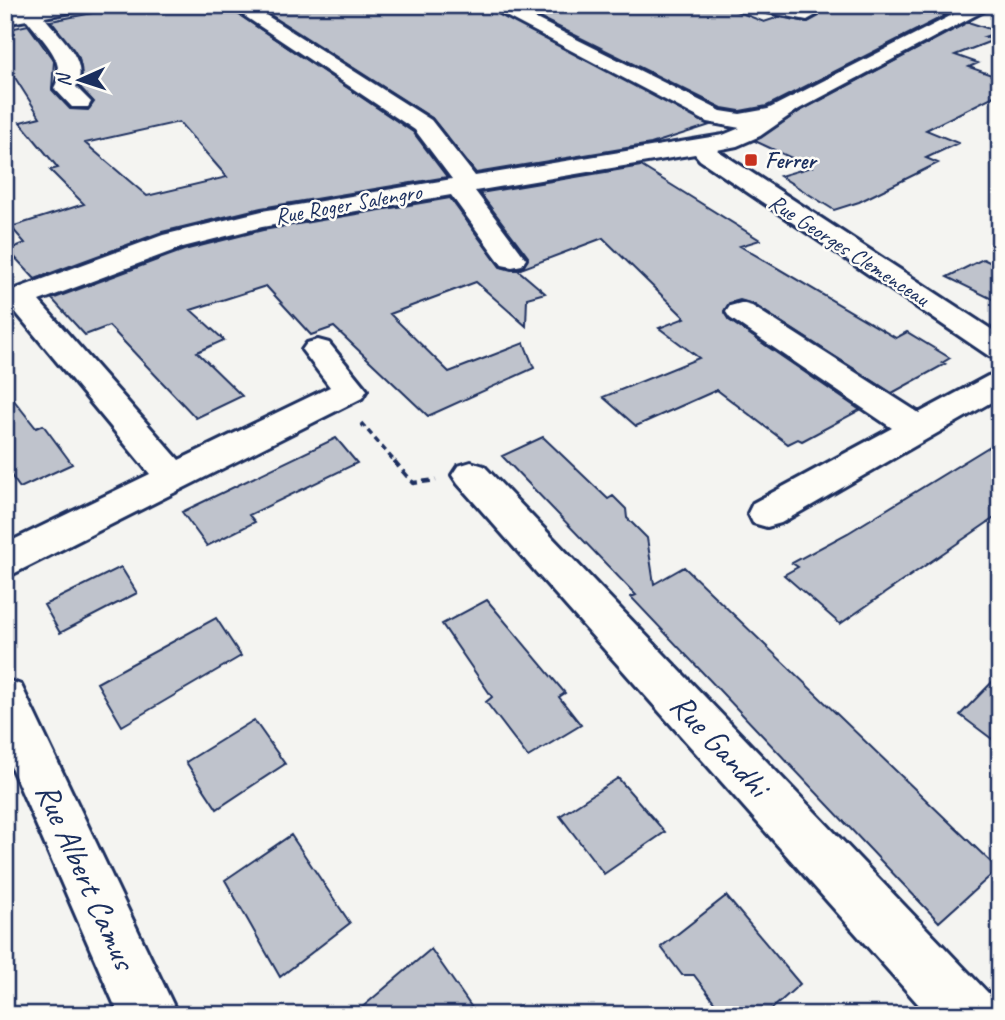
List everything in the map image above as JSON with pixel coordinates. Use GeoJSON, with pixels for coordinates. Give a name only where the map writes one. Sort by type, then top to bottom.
{"type":"FeatureCollection","features":[{"type":"Feature","properties":{"kind":"street"},"geometry":{"type":"LineString","coordinates":[[5,19],[82,5]]}},
{"type":"Feature","properties":{"kind":"street"},"geometry":{"type":"LineString","coordinates":[[237,5],[426,127],[512,259]]}},
{"type":"Feature","properties":{"kind":"street"},"geometry":{"type":"LineString","coordinates":[[494,5],[715,117],[721,128],[702,147]]}},
{"type":"Feature","properties":{"kind":"street"},"geometry":{"type":"LineString","coordinates":[[758,5],[807,15]]}},
{"type":"Feature","properties":{"kind":"street","name":"Rue Roger Salengro"},"geometry":{"type":"LineString","coordinates":[[715,117],[746,121],[791,104],[986,5]]}},
{"type":"Feature","properties":{"kind":"street"},"geometry":{"type":"LineString","coordinates":[[32,14],[70,63],[71,77],[65,88],[80,102]]}},
{"type":"Feature","properties":{"kind":"street","name":"Rue Roger Salengro"},"geometry":{"type":"LineString","coordinates":[[12,300],[131,255],[211,231],[317,208],[729,141],[752,131],[791,104]]}},
{"type":"Feature","properties":{"kind":"street","name":"Rue Georges Clemenceau"},"geometry":{"type":"LineString","coordinates":[[729,141],[726,150],[735,160],[1000,334]]}},
{"type":"Feature","properties":{"kind":"street","name":"Rue Georges Clemenceau"},"geometry":{"type":"LineString","coordinates":[[702,147],[708,155],[754,187],[1000,349]]}},
{"type":"Feature","properties":{"kind":"street"},"geometry":{"type":"LineString","coordinates":[[12,300],[173,477]]}},
{"type":"Feature","properties":{"kind":"street"},"geometry":{"type":"LineString","coordinates":[[741,312],[917,428]]}},
{"type":"Feature","properties":{"kind":"street"},"geometry":{"type":"LineString","coordinates":[[5,562],[350,390],[318,350]]}},
{"type":"Feature","properties":{"kind":"street"},"geometry":{"type":"LineString","coordinates":[[767,513],[1000,383]]}},
{"type":"Feature","properties":{"kind":"street","name":"Rue Gandhi"},"geometry":{"type":"LineString","coordinates":[[471,475],[968,1015]]}},
{"type":"Feature","properties":{"kind":"street","name":"Rue Albert Camus"},"geometry":{"type":"LineString","coordinates":[[5,699],[149,1015]]}},
{"type":"Feature","properties":{"kind":"path"},"geometry":{"type":"LineString","coordinates":[[350,390],[354,415],[412,483],[471,475]]}},
{"type":"Feature","properties":{"kind":"building"},"geometry":{"type":"Polygon","coordinates":[[[134,5],[225,5],[413,132],[447,177],[261,208],[162,232],[35,279],[8,250],[25,243],[11,227],[84,204],[50,170],[58,168],[20,122],[40,117],[5,62],[5,30],[28,25],[54,61],[52,90],[70,109],[88,110],[94,102],[79,86],[82,77],[79,58],[51,21],[134,5]],[[179,122],[85,143],[147,196],[227,177],[179,122]]]}},
{"type":"Feature","properties":{"kind":"building"},"geometry":{"type":"Polygon","coordinates":[[[255,5],[482,5],[710,125],[651,144],[476,173],[432,118],[255,5]]]}},
{"type":"Feature","properties":{"kind":"building"},"geometry":{"type":"Polygon","coordinates":[[[514,5],[721,5],[764,22],[779,17],[808,22],[819,16],[815,9],[808,7],[814,5],[915,5],[946,15],[767,106],[740,111],[722,108],[514,5]]]}},
{"type":"Feature","properties":{"kind":"building"},"geometry":{"type":"Polygon","coordinates":[[[968,22],[999,32],[984,37],[994,40],[955,55],[978,63],[969,67],[1000,78],[1000,93],[926,130],[958,143],[926,158],[938,163],[859,202],[834,210],[780,176],[811,167],[755,141],[800,111],[968,22]]]}},
{"type":"Feature","properties":{"kind":"building"},"geometry":{"type":"Polygon","coordinates":[[[641,166],[760,240],[740,246],[896,338],[907,332],[950,358],[942,363],[945,364],[892,393],[753,304],[740,300],[729,303],[724,311],[729,320],[860,410],[802,441],[798,439],[788,444],[717,390],[636,426],[603,397],[699,358],[659,328],[685,318],[603,238],[518,270],[545,293],[527,298],[526,326],[476,282],[390,314],[449,372],[524,343],[534,368],[428,416],[334,327],[311,335],[266,286],[191,310],[224,340],[197,352],[242,396],[196,418],[109,326],[85,335],[52,299],[184,250],[263,230],[450,198],[500,267],[511,270],[523,268],[528,257],[480,193],[641,166]]]}},
{"type":"Feature","properties":{"kind":"building"},"geometry":{"type":"Polygon","coordinates":[[[983,259],[1000,267],[1000,303],[947,277],[983,259]]]}},
{"type":"Feature","properties":{"kind":"building"},"geometry":{"type":"Polygon","coordinates":[[[5,389],[36,428],[43,425],[72,464],[20,488],[5,467],[5,389]]]}},
{"type":"Feature","properties":{"kind":"building"},"geometry":{"type":"Polygon","coordinates":[[[543,437],[608,499],[613,496],[626,509],[627,518],[647,538],[654,584],[684,567],[998,869],[939,922],[631,597],[636,595],[502,456],[543,437]]]}},
{"type":"Feature","properties":{"kind":"building"},"geometry":{"type":"Polygon","coordinates":[[[336,438],[357,463],[249,515],[255,522],[207,546],[182,512],[336,438]]]}},
{"type":"Feature","properties":{"kind":"building"},"geometry":{"type":"Polygon","coordinates":[[[1000,440],[1000,514],[840,624],[784,575],[798,567],[792,563],[848,533],[1000,440]]]}},
{"type":"Feature","properties":{"kind":"building"},"geometry":{"type":"Polygon","coordinates":[[[121,567],[137,593],[60,633],[44,605],[121,567]]]}},
{"type":"Feature","properties":{"kind":"building"},"geometry":{"type":"Polygon","coordinates":[[[487,600],[565,693],[559,697],[581,725],[528,757],[486,702],[492,697],[442,624],[487,600]]]}},
{"type":"Feature","properties":{"kind":"building"},"geometry":{"type":"Polygon","coordinates":[[[216,618],[241,656],[122,726],[97,683],[216,618]]]}},
{"type":"Feature","properties":{"kind":"building"},"geometry":{"type":"Polygon","coordinates":[[[1000,674],[1000,745],[960,715],[1000,674]]]}},
{"type":"Feature","properties":{"kind":"building"},"geometry":{"type":"Polygon","coordinates":[[[254,720],[285,764],[217,809],[186,762],[254,720]]]}},
{"type":"Feature","properties":{"kind":"building"},"geometry":{"type":"Polygon","coordinates":[[[618,778],[665,832],[604,874],[560,816],[618,778]]]}},
{"type":"Feature","properties":{"kind":"building"},"geometry":{"type":"Polygon","coordinates":[[[291,835],[350,923],[280,977],[225,880],[291,835]]]}},
{"type":"Feature","properties":{"kind":"building"},"geometry":{"type":"Polygon","coordinates":[[[726,896],[800,984],[765,1015],[724,1015],[694,975],[682,975],[661,947],[726,896]]]}},
{"type":"Feature","properties":{"kind":"building"},"geometry":{"type":"Polygon","coordinates":[[[431,949],[477,1015],[353,1015],[431,949]]]}},
{"type":"Feature","properties":{"kind":"place","name":"Ferrer"},"geometry":{"type":"Point","coordinates":[751,160]}}]}
